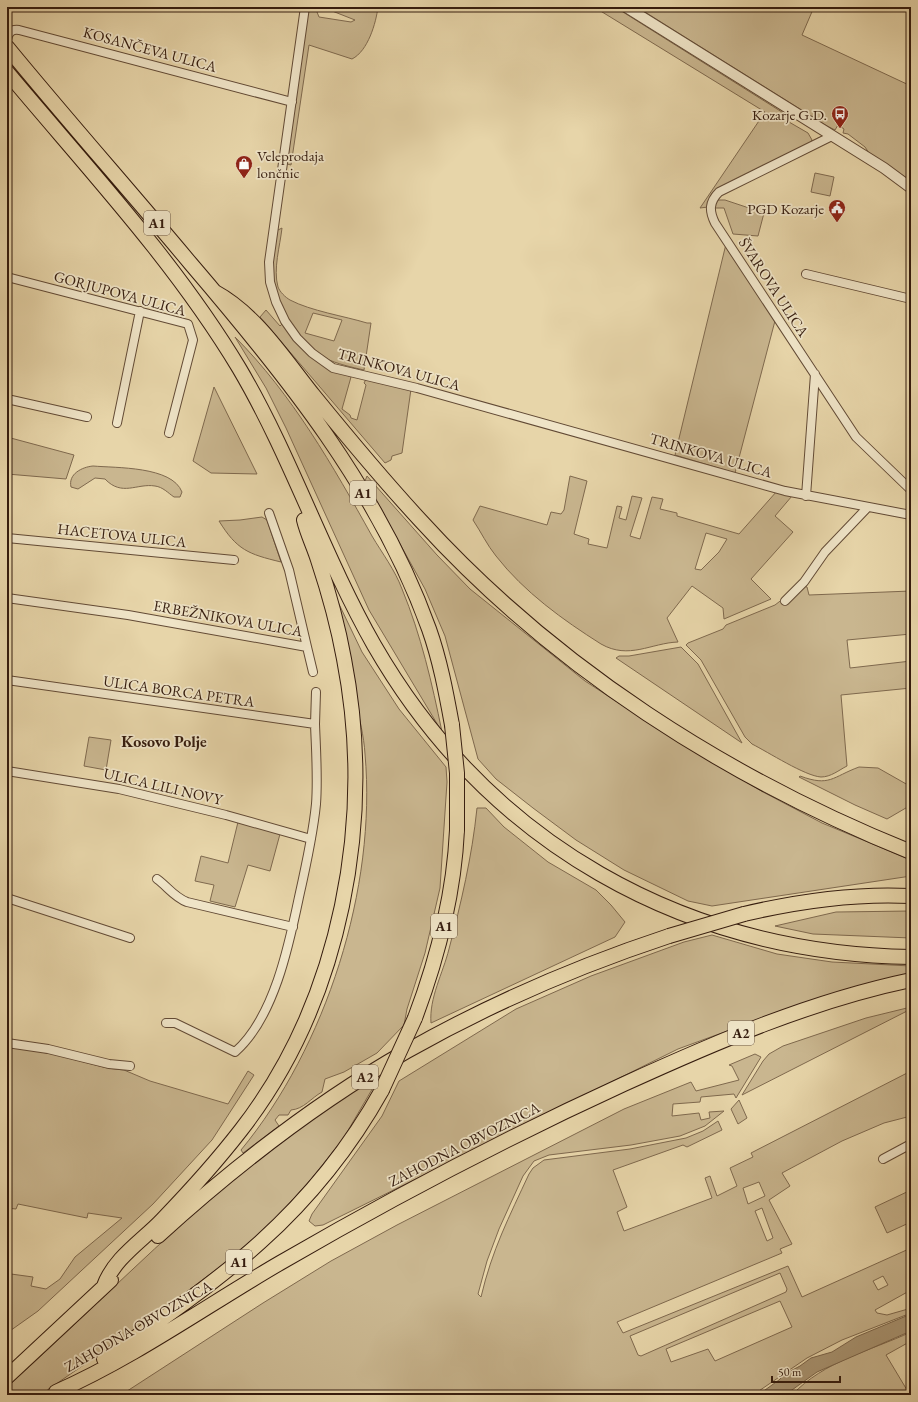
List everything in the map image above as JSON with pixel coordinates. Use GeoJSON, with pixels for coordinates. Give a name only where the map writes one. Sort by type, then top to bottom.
{"type":"FeatureCollection","features":[{"type":"Feature","properties":{"kind":"highway","name":"A1"},"geometry":{"type":"LineString","coordinates":[[7,46],[275,364],[308,407],[342,458],[379,520],[411,585],[430,630],[443,677],[452,725],[457,773],[457,830],[452,887],[436,958],[415,1018],[382,1090],[357,1133],[328,1173],[297,1208],[261,1244],[187,1302],[54,1393]]}},
{"type":"Feature","properties":{"kind":"highway","name":"A1"},"geometry":{"type":"LineString","coordinates":[[7,72],[153,245],[201,308],[263,411],[296,484],[305,524],[326,584],[340,637],[349,685],[354,734],[356,782],[353,830],[347,879],[337,927],[323,974],[306,1019],[284,1063],[259,1105],[237,1135],[196,1184],[160,1222],[114,1266],[104,1286],[7,1377]]}},
{"type":"Feature","properties":{"kind":"highway"},"geometry":{"type":"LineString","coordinates":[[215,292],[228,299],[251,319],[358,451],[423,524],[491,591],[551,643],[624,698],[726,763],[811,808],[911,852]]}},
{"type":"Feature","properties":{"kind":"highway"},"geometry":{"type":"LineString","coordinates":[[296,484],[362,623],[386,665],[413,705],[443,744],[466,770],[494,797],[532,828],[572,856],[613,881],[657,903],[707,923],[748,935],[808,948],[845,953],[911,957]]}},
{"type":"Feature","properties":{"kind":"highway","name":"A2"},"geometry":{"type":"LineString","coordinates":[[104,1286],[175,1221],[248,1160],[324,1104],[406,1051],[489,1008],[554,978],[669,936],[744,914],[827,898],[911,896]]}},
{"type":"Feature","properties":{"kind":"highway","name":"ZAHODNA OBVOZNICA"},"geometry":{"type":"LineString","coordinates":[[54,1393],[102,1370],[254,1278],[380,1206],[559,1115],[685,1056],[775,1020],[845,996],[911,980]]}},
{"type":"Feature","properties":{"kind":"street","name":"TRINKOVA ULICA"},"geometry":{"type":"LineString","coordinates":[[305,7],[272,230],[269,262],[270,282],[276,302],[285,321],[297,338],[312,353],[333,368],[425,390],[806,496],[911,515]]}},
{"type":"Feature","properties":{"kind":"street"},"geometry":{"type":"LineString","coordinates":[[626,7],[832,136],[911,188]]}},
{"type":"Feature","properties":{"kind":"street","name":"KOSANČEVA ULICA"},"geometry":{"type":"LineString","coordinates":[[7,40],[10,32],[19,30],[292,102]]}},
{"type":"Feature","properties":{"kind":"street","name":"ŠVAROVA ULICA"},"geometry":{"type":"LineString","coordinates":[[832,136],[719,192],[710,206],[711,213],[715,223],[856,437],[911,490]]}},
{"type":"Feature","properties":{"kind":"street"},"geometry":{"type":"LineString","coordinates":[[806,274],[911,299]]}},
{"type":"Feature","properties":{"kind":"street","name":"GORJUPOVA ULICA"},"geometry":{"type":"LineString","coordinates":[[7,277],[188,324],[193,340],[169,433]]}},
{"type":"Feature","properties":{"kind":"street"},"geometry":{"type":"LineString","coordinates":[[117,422],[140,312]]}},
{"type":"Feature","properties":{"kind":"street"},"geometry":{"type":"LineString","coordinates":[[806,496],[815,374]]}},
{"type":"Feature","properties":{"kind":"street"},"geometry":{"type":"LineString","coordinates":[[7,399],[87,417]]}},
{"type":"Feature","properties":{"kind":"street"},"geometry":{"type":"LineString","coordinates":[[785,601],[804,582],[825,552],[867,508]]}},
{"type":"Feature","properties":{"kind":"street","name":"ERBEŽNIKOVA ULICA"},"geometry":{"type":"LineString","coordinates":[[7,598],[128,615],[307,647],[289,570],[269,513]]}},
{"type":"Feature","properties":{"kind":"street","name":"HACETOVA ULICA"},"geometry":{"type":"LineString","coordinates":[[7,538],[234,560]]}},
{"type":"Feature","properties":{"kind":"street"},"geometry":{"type":"LineString","coordinates":[[307,647],[313,672]]}},
{"type":"Feature","properties":{"kind":"street","name":"ULICA BORCA PETRA"},"geometry":{"type":"LineString","coordinates":[[7,680],[315,724]]}},
{"type":"Feature","properties":{"kind":"street"},"geometry":{"type":"LineString","coordinates":[[166,1023],[175,1023],[236,1052],[243,1045],[259,1021],[270,997],[284,961],[311,838],[316,803],[316,692]]}},
{"type":"Feature","properties":{"kind":"street","name":"ULICA LILI NOVY"},"geometry":{"type":"LineString","coordinates":[[7,770],[119,789],[226,815],[311,838]]}},
{"type":"Feature","properties":{"kind":"street"},"geometry":{"type":"LineString","coordinates":[[157,880],[169,888],[175,897],[187,902],[292,927]]}},
{"type":"Feature","properties":{"kind":"street"},"geometry":{"type":"LineString","coordinates":[[7,898],[130,938]]}},
{"type":"Feature","properties":{"kind":"street"},"geometry":{"type":"LineString","coordinates":[[7,1043],[48,1049],[109,1064],[130,1066]]}},
{"type":"Feature","properties":{"kind":"street"},"geometry":{"type":"LineString","coordinates":[[883,1159],[911,1144]]}},
{"type":"Feature","properties":{"kind":"shaded area"},"geometry":{"type":"Polygon","coordinates":[[[308,7],[315,7],[319,17],[351,22],[355,20],[322,7],[378,7],[373,28],[367,43],[363,50],[352,59],[309,45],[291,165],[287,164],[308,7]]]}},
{"type":"Feature","properties":{"kind":"shaded area"},"geometry":{"type":"Polygon","coordinates":[[[594,7],[615,7],[785,114],[790,119],[789,122],[808,133],[812,140],[810,143],[719,188],[708,207],[700,208],[765,112],[594,7]]]}},
{"type":"Feature","properties":{"kind":"shaded area"},"geometry":{"type":"Polygon","coordinates":[[[637,7],[814,7],[802,35],[911,86],[911,181],[869,153],[865,147],[848,134],[843,133],[844,129],[838,125],[835,130],[827,126],[637,7]]]}},
{"type":"Feature","properties":{"kind":"shaded area"},"geometry":{"type":"Polygon","coordinates":[[[815,173],[834,177],[830,196],[811,192],[815,173]]]}},
{"type":"Feature","properties":{"kind":"shaded area"},"geometry":{"type":"Polygon","coordinates":[[[717,200],[725,200],[764,213],[758,236],[733,234],[724,208],[714,208],[717,200]]]}},
{"type":"Feature","properties":{"kind":"shaded area"},"geometry":{"type":"Polygon","coordinates":[[[282,228],[276,273],[278,287],[285,296],[298,304],[371,323],[364,370],[339,364],[315,352],[298,336],[284,315],[275,292],[272,275],[276,231],[282,228]],[[313,313],[305,333],[334,341],[342,320],[313,313]]]}},
{"type":"Feature","properties":{"kind":"shaded area"},"geometry":{"type":"Polygon","coordinates":[[[726,244],[776,317],[735,473],[675,455],[726,244]]]}},
{"type":"Feature","properties":{"kind":"shaded area"},"geometry":{"type":"Polygon","coordinates":[[[266,310],[280,326],[283,323],[305,350],[312,356],[320,362],[351,377],[342,409],[350,415],[351,418],[357,420],[366,385],[364,383],[366,379],[411,389],[402,453],[392,456],[391,460],[385,463],[260,317],[266,310]]]}},
{"type":"Feature","properties":{"kind":"shaded area"},"geometry":{"type":"Polygon","coordinates":[[[235,337],[275,382],[327,457],[396,575],[415,624],[430,677],[442,732],[369,610],[286,428],[266,388],[235,337]]]}},
{"type":"Feature","properties":{"kind":"shaded area"},"geometry":{"type":"Polygon","coordinates":[[[214,387],[257,474],[211,473],[193,461],[214,387]]]}},
{"type":"Feature","properties":{"kind":"shaded area"},"geometry":{"type":"Polygon","coordinates":[[[7,437],[74,455],[66,479],[7,474],[7,437]]]}},
{"type":"Feature","properties":{"kind":"shaded area"},"geometry":{"type":"Polygon","coordinates":[[[93,466],[129,468],[156,473],[167,477],[176,484],[182,492],[180,497],[174,497],[158,487],[117,487],[105,479],[95,478],[78,489],[71,487],[72,478],[77,472],[84,468],[93,466]]]}},
{"type":"Feature","properties":{"kind":"shaded area"},"geometry":{"type":"Polygon","coordinates":[[[367,476],[437,555],[470,589],[585,681],[668,735],[763,792],[822,823],[911,860],[911,876],[712,906],[688,901],[624,870],[576,840],[496,779],[478,759],[445,636],[425,589],[365,481],[367,476]]]}},
{"type":"Feature","properties":{"kind":"shaded area"},"geometry":{"type":"Polygon","coordinates":[[[570,476],[587,481],[574,534],[589,539],[588,544],[607,548],[617,506],[622,507],[619,518],[626,520],[632,496],[642,498],[630,536],[640,539],[652,497],[663,499],[660,509],[677,513],[677,516],[739,534],[777,491],[792,496],[775,516],[793,532],[751,579],[771,599],[724,619],[723,608],[692,586],[667,618],[678,642],[631,651],[621,651],[611,649],[601,644],[572,625],[519,582],[496,556],[473,520],[480,506],[547,525],[551,512],[561,514],[564,510],[570,476]],[[706,533],[695,569],[701,570],[719,552],[727,539],[706,533]]]}},
{"type":"Feature","properties":{"kind":"shaded area"},"geometry":{"type":"Polygon","coordinates":[[[262,517],[267,520],[281,562],[260,556],[244,549],[232,539],[219,521],[262,517]]]}},
{"type":"Feature","properties":{"kind":"shaded area"},"geometry":{"type":"Polygon","coordinates":[[[801,585],[807,587],[809,595],[911,591],[911,634],[847,640],[850,668],[911,661],[911,688],[841,695],[847,766],[832,775],[825,777],[814,776],[806,773],[752,744],[745,737],[701,660],[686,645],[723,629],[726,625],[775,605],[801,585]]]}},
{"type":"Feature","properties":{"kind":"shaded area"},"geometry":{"type":"Polygon","coordinates":[[[336,602],[338,602],[362,652],[399,709],[446,767],[447,782],[440,888],[425,953],[407,1009],[404,1025],[377,1053],[344,1072],[325,1079],[322,1092],[300,1108],[291,1110],[288,1115],[279,1115],[275,1120],[279,1126],[243,1153],[241,1150],[271,1109],[298,1064],[321,1015],[339,964],[353,911],[363,858],[367,805],[364,747],[336,602]]]}},
{"type":"Feature","properties":{"kind":"shaded area"},"geometry":{"type":"Polygon","coordinates":[[[681,647],[698,664],[742,743],[616,658],[619,656],[629,656],[681,647]]]}},
{"type":"Feature","properties":{"kind":"shaded area"},"geometry":{"type":"Polygon","coordinates":[[[89,737],[111,740],[106,770],[84,766],[89,737]]]}},
{"type":"Feature","properties":{"kind":"shaded area"},"geometry":{"type":"Polygon","coordinates":[[[859,767],[878,768],[908,785],[911,790],[911,805],[887,819],[799,777],[825,781],[859,767]]]}},
{"type":"Feature","properties":{"kind":"shaded area"},"geometry":{"type":"Polygon","coordinates":[[[477,808],[486,808],[504,827],[548,862],[596,890],[625,922],[615,937],[431,1023],[434,995],[449,949],[466,880],[477,808]]]}},
{"type":"Feature","properties":{"kind":"shaded area"},"geometry":{"type":"Polygon","coordinates":[[[238,822],[280,834],[270,871],[248,865],[235,907],[210,901],[214,885],[195,881],[201,856],[228,863],[238,822]]]}},
{"type":"Feature","properties":{"kind":"shaded area"},"geometry":{"type":"Polygon","coordinates":[[[911,911],[911,938],[813,934],[775,926],[836,912],[911,911]]]}},
{"type":"Feature","properties":{"kind":"shaded area"},"geometry":{"type":"Polygon","coordinates":[[[712,935],[777,954],[832,962],[911,966],[911,974],[869,983],[798,1005],[678,1049],[323,1225],[315,1226],[309,1221],[312,1214],[382,1116],[399,1081],[516,1009],[591,976],[684,942],[712,935]]]}},
{"type":"Feature","properties":{"kind":"shaded area"},"geometry":{"type":"Polygon","coordinates":[[[911,1007],[911,1009],[742,1095],[763,1061],[769,1054],[783,1046],[866,1018],[911,1007]]]}},
{"type":"Feature","properties":{"kind":"shaded area"},"geometry":{"type":"Polygon","coordinates":[[[14,1047],[58,1055],[107,1068],[124,1070],[150,1081],[228,1104],[248,1071],[254,1075],[212,1140],[153,1204],[38,1311],[7,1333],[7,1286],[11,1274],[33,1277],[31,1286],[46,1289],[60,1279],[75,1257],[122,1218],[88,1213],[87,1218],[18,1204],[16,1209],[7,1208],[7,1048],[14,1047]]]}},
{"type":"Feature","properties":{"kind":"shaded area"},"geometry":{"type":"Polygon","coordinates":[[[755,1054],[761,1057],[736,1098],[734,1094],[701,1097],[700,1102],[673,1104],[672,1116],[699,1113],[701,1120],[710,1118],[709,1112],[724,1111],[705,1126],[680,1136],[631,1145],[549,1155],[534,1161],[523,1176],[499,1229],[487,1261],[478,1294],[481,1297],[490,1264],[508,1219],[529,1174],[533,1168],[544,1160],[630,1149],[686,1138],[703,1131],[718,1121],[722,1130],[687,1147],[683,1145],[613,1170],[627,1207],[617,1212],[624,1231],[712,1198],[705,1178],[710,1176],[717,1196],[737,1186],[730,1168],[753,1157],[751,1153],[911,1071],[911,1116],[884,1123],[842,1141],[782,1173],[790,1186],[769,1200],[792,1244],[780,1249],[782,1253],[617,1322],[623,1333],[788,1266],[802,1297],[911,1248],[911,1290],[875,1310],[877,1313],[887,1315],[911,1309],[911,1313],[842,1340],[807,1358],[753,1395],[121,1395],[331,1261],[397,1225],[624,1109],[691,1082],[696,1091],[739,1080],[732,1066],[729,1065],[755,1054]],[[759,1182],[743,1188],[748,1204],[765,1196],[759,1182]],[[762,1208],[755,1211],[767,1241],[773,1238],[762,1208]],[[780,1273],[630,1336],[638,1355],[641,1356],[786,1292],[787,1289],[780,1273]],[[883,1276],[873,1281],[878,1290],[888,1285],[883,1276]],[[780,1301],[666,1349],[671,1362],[708,1349],[715,1361],[792,1327],[780,1301]]]}},
{"type":"Feature","properties":{"kind":"shaded area"},"geometry":{"type":"Polygon","coordinates":[[[376,1075],[378,1077],[374,1086],[343,1139],[312,1178],[270,1225],[225,1263],[146,1322],[40,1395],[7,1395],[7,1387],[215,1195],[277,1144],[376,1075]]]}},
{"type":"Feature","properties":{"kind":"shaded area"},"geometry":{"type":"Polygon","coordinates":[[[739,1100],[747,1118],[738,1124],[731,1109],[739,1100]]]}},
{"type":"Feature","properties":{"kind":"shaded area"},"geometry":{"type":"Polygon","coordinates":[[[911,1190],[911,1222],[887,1233],[875,1207],[911,1190]]]}},
{"type":"Feature","properties":{"kind":"shaded area"},"geometry":{"type":"Polygon","coordinates":[[[911,1314],[911,1331],[817,1372],[785,1395],[758,1395],[785,1374],[811,1358],[832,1352],[856,1337],[911,1314]]]}},
{"type":"Feature","properties":{"kind":"shaded area"},"geometry":{"type":"Polygon","coordinates":[[[911,1332],[911,1341],[886,1355],[910,1395],[792,1395],[818,1373],[833,1365],[911,1332]]]}},
{"type":"Feature","properties":{"kind":"place","name":"Kozarje G.D."},"geometry":{"type":"Point","coordinates":[840,129]}},
{"type":"Feature","properties":{"kind":"place","name":"Veleprodaja lončnic"},"geometry":{"type":"Point","coordinates":[244,179]}},
{"type":"Feature","properties":{"kind":"place","name":"PGD Kozarje"},"geometry":{"type":"Point","coordinates":[837,223]}},
{"type":"Feature","properties":{"kind":"district","name":"Kosovo Polje"},"geometry":{"type":"Point","coordinates":[164,741]}}]}
